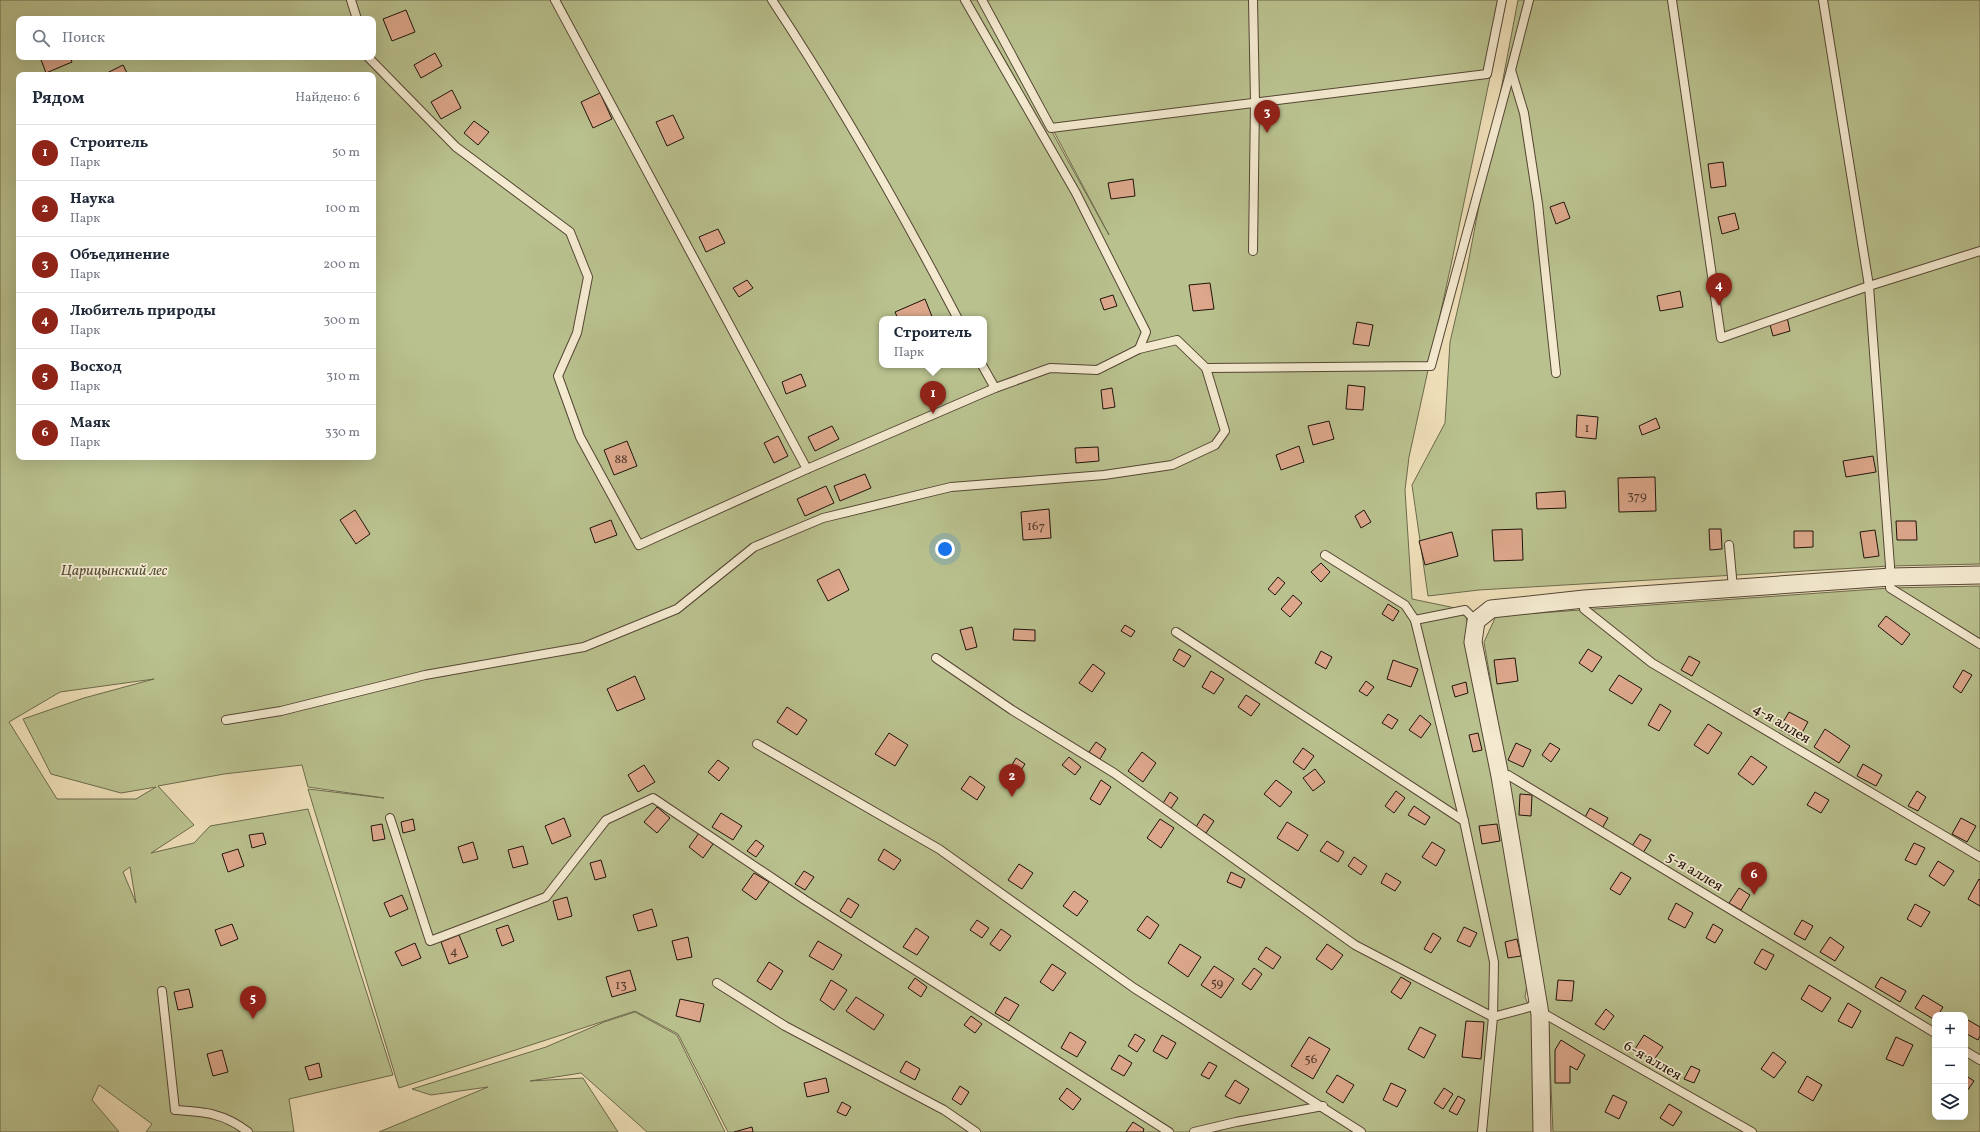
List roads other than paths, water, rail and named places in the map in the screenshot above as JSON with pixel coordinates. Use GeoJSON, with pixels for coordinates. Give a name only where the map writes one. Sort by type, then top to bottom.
{"type":"FeatureCollection","features":[{"type":"Feature","properties":{"kind":"street"},"geometry":{"type":"LineString","coordinates":[[1542,1132],[1538,1008],[1500,776],[1473,642],[1476,621],[1491,609],[1584,599],[1891,577],[1980,575]]}},
{"type":"Feature","properties":{"kind":"lane"},"geometry":{"type":"LineString","coordinates":[[351,0],[356,16]]}},
{"type":"Feature","properties":{"kind":"lane"},"geometry":{"type":"LineString","coordinates":[[555,0],[807,469]]}},
{"type":"Feature","properties":{"kind":"lane"},"geometry":{"type":"LineString","coordinates":[[772,0],[819,71],[920,246],[956,316]]}},
{"type":"Feature","properties":{"kind":"lane"},"geometry":{"type":"LineString","coordinates":[[965,0],[1076,193],[1146,332],[1138,349]]}},
{"type":"Feature","properties":{"kind":"lane"},"geometry":{"type":"LineString","coordinates":[[982,0],[1051,128],[1487,74],[1502,0]]}},
{"type":"Feature","properties":{"kind":"lane"},"geometry":{"type":"LineString","coordinates":[[1253,251],[1255,102],[1254,0]]}},
{"type":"Feature","properties":{"kind":"lane"},"geometry":{"type":"LineString","coordinates":[[1206,368],[1431,366],[1529,0]]}},
{"type":"Feature","properties":{"kind":"lane"},"geometry":{"type":"LineString","coordinates":[[1672,0],[1721,338],[1869,286],[1980,250]]}},
{"type":"Feature","properties":{"kind":"lane"},"geometry":{"type":"LineString","coordinates":[[1823,0],[1869,286],[1891,577],[1890,588],[1980,644]]}},
{"type":"Feature","properties":{"kind":"lane"},"geometry":{"type":"LineString","coordinates":[[226,720],[281,711],[425,675],[584,647],[677,609],[754,547],[822,518],[951,487],[1104,475],[1172,465],[1215,445],[1225,432],[1206,368],[1177,340],[1138,349],[1097,370],[1050,368],[995,388],[807,469],[639,545],[580,437],[558,376],[577,333],[588,277],[570,232],[456,147],[371,60]]}},
{"type":"Feature","properties":{"kind":"lane"},"geometry":{"type":"LineString","coordinates":[[1511,70],[1524,113],[1538,204],[1556,373]]}},
{"type":"Feature","properties":{"kind":"lane"},"geometry":{"type":"LineString","coordinates":[[984,368],[995,388]]}},
{"type":"Feature","properties":{"kind":"lane"},"geometry":{"type":"LineString","coordinates":[[1729,545],[1733,588]]}},
{"type":"Feature","properties":{"kind":"lane"},"geometry":{"type":"LineString","coordinates":[[1325,555],[1405,605],[1415,620],[1464,821],[1494,962],[1493,1017],[1482,1132]]}},
{"type":"Feature","properties":{"kind":"lane","name":"4-я аллея"},"geometry":{"type":"LineString","coordinates":[[1584,599],[1584,609],[1652,663],[1980,857]]}},
{"type":"Feature","properties":{"kind":"lane"},"geometry":{"type":"LineString","coordinates":[[1415,620],[1465,610],[1476,621]]}},
{"type":"Feature","properties":{"kind":"lane"},"geometry":{"type":"LineString","coordinates":[[1176,632],[1464,821]]}},
{"type":"Feature","properties":{"kind":"lane"},"geometry":{"type":"LineString","coordinates":[[936,658],[1012,710],[1114,773],[1355,945],[1493,1017],[1530,1007],[1538,1008]]}},
{"type":"Feature","properties":{"kind":"lane"},"geometry":{"type":"LineString","coordinates":[[757,744],[938,849],[1134,988],[1323,1106],[1361,1132]]}},
{"type":"Feature","properties":{"kind":"lane","name":"5-я аллея"},"geometry":{"type":"LineString","coordinates":[[1500,776],[1508,775],[1932,1031]]}},
{"type":"Feature","properties":{"kind":"lane"},"geometry":{"type":"LineString","coordinates":[[390,818],[430,940],[546,897],[562,874],[606,820],[653,798],[805,900],[1169,1132]]}},
{"type":"Feature","properties":{"kind":"lane"},"geometry":{"type":"LineString","coordinates":[[717,983],[785,1026],[938,1106],[976,1132]]}},
{"type":"Feature","properties":{"kind":"lane"},"geometry":{"type":"LineString","coordinates":[[162,991],[175,1110],[206,1112],[234,1121],[248,1132]]}},
{"type":"Feature","properties":{"kind":"lane","name":"6-я аллея"},"geometry":{"type":"LineString","coordinates":[[1538,1008],[1548,1016],[1752,1132]]}},
{"type":"Feature","properties":{"kind":"lane"},"geometry":{"type":"LineString","coordinates":[[1968,1053],[1980,1060]]}},
{"type":"Feature","properties":{"kind":"lane"},"geometry":{"type":"LineString","coordinates":[[1194,1132],[1236,1122],[1323,1106]]}},
{"type":"Feature","properties":{"kind":"place","name":"Объединение"},"geometry":{"type":"Point","coordinates":[1267,133]}},
{"type":"Feature","properties":{"kind":"place","name":"Любитель природы"},"geometry":{"type":"Point","coordinates":[1719,306]}},
{"type":"Feature","properties":{"kind":"place","name":"Строитель"},"geometry":{"type":"Point","coordinates":[933,414]}},
{"type":"Feature","properties":{"kind":"place","name":"Наука"},"geometry":{"type":"Point","coordinates":[1012,797]}},
{"type":"Feature","properties":{"kind":"place","name":"Маяк"},"geometry":{"type":"Point","coordinates":[1754,895]}},
{"type":"Feature","properties":{"kind":"place","name":"Восход"},"geometry":{"type":"Point","coordinates":[253,1019]}},
{"type":"Feature","properties":{"kind":"park label","name":"Царицынский лес"},"geometry":{"type":"Point","coordinates":[114,570]}}]}
